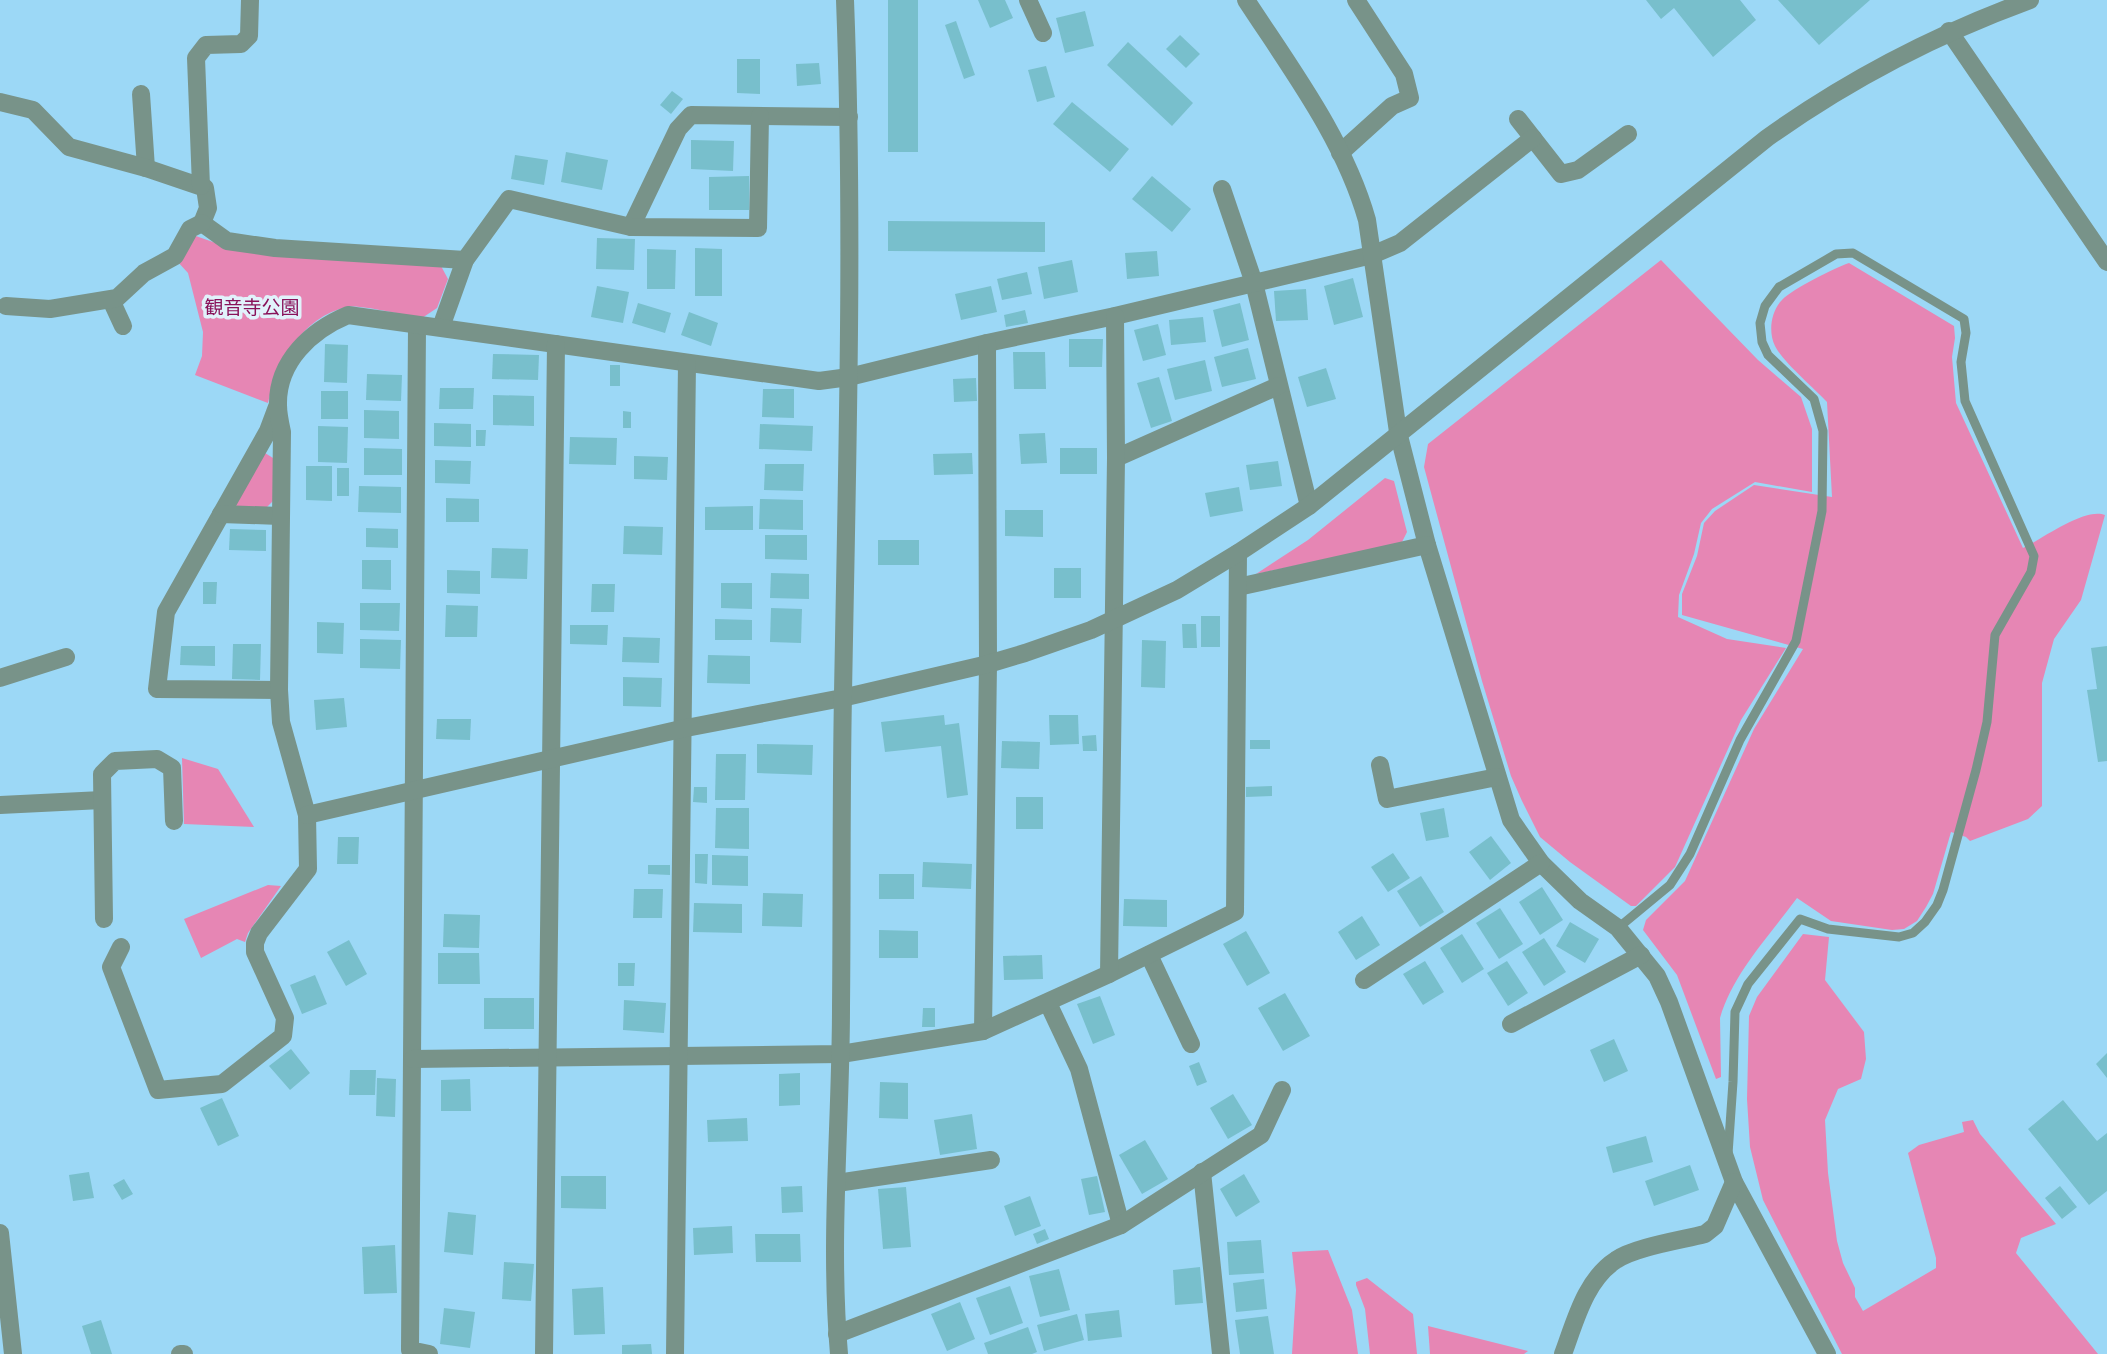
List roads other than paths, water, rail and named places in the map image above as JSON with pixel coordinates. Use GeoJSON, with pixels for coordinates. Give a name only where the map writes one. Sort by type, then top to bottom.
{"type":"FeatureCollection","features":[{"type":"Feature","properties":{"kind":"street"},"geometry":{"type":"LineString","coordinates":[[201,186],[196,58],[206,45],[241,44],[249,36],[250,0]]}},
{"type":"Feature","properties":{"kind":"street"},"geometry":{"type":"LineString","coordinates":[[839,1354],[837,1183],[841,1054],[842,698],[849,377],[849,117],[845,0]]}},
{"type":"Feature","properties":{"kind":"street"},"geometry":{"type":"LineString","coordinates":[[1028,0],[1043,33]]}},
{"type":"Feature","properties":{"kind":"street"},"geometry":{"type":"LineString","coordinates":[[1246,0],[1318,111],[1360,197],[1367,220],[1398,432],[1427,545],[1511,820],[1541,863],[1580,901],[1618,928],[1657,976],[1669,1002],[1734,1182],[1824,1353]]}},
{"type":"Feature","properties":{"kind":"street"},"geometry":{"type":"LineString","coordinates":[[1340,153],[1392,106],[1410,98],[1404,74],[1356,0]]}},
{"type":"Feature","properties":{"kind":"street"},"geometry":{"type":"LineString","coordinates":[[307,815],[988,664],[1091,630],[1177,590],[1308,506],[1767,138],[1843,88],[1949,31],[2030,0]]}},
{"type":"Feature","properties":{"kind":"street"},"geometry":{"type":"LineString","coordinates":[[1949,31],[2107,262]]}},
{"type":"Feature","properties":{"kind":"street"},"geometry":{"type":"LineString","coordinates":[[141,94],[146,168]]}},
{"type":"Feature","properties":{"kind":"street"},"geometry":{"type":"LineString","coordinates":[[0,102],[33,110],[69,147],[146,168],[205,188],[208,208],[202,223],[190,229],[175,256],[144,273],[117,298],[50,309],[6,306]]}},
{"type":"Feature","properties":{"kind":"street"},"geometry":{"type":"LineString","coordinates":[[631,227],[678,129],[691,115],[849,117]]}},
{"type":"Feature","properties":{"kind":"street"},"geometry":{"type":"LineString","coordinates":[[441,327],[465,260],[509,199],[631,227],[758,228],[760,116]]}},
{"type":"Feature","properties":{"kind":"street"},"geometry":{"type":"LineString","coordinates":[[1518,118],[1561,174],[1578,170],[1628,134]]}},
{"type":"Feature","properties":{"kind":"street"},"geometry":{"type":"LineString","coordinates":[[121,947],[111,967],[158,1090],[222,1084],[283,1036],[285,1018],[255,952],[259,933],[308,869],[307,815],[281,722],[279,690],[282,432],[278,404],[279,390],[287,367],[299,348],[323,327],[348,315],[819,381],[849,377],[1372,256],[1400,243],[1533,138]]}},
{"type":"Feature","properties":{"kind":"street"},"geometry":{"type":"LineString","coordinates":[[1223,189],[1254,283],[1308,506]]}},
{"type":"Feature","properties":{"kind":"street"},"geometry":{"type":"LineString","coordinates":[[202,223],[227,241],[275,248],[465,260]]}},
{"type":"Feature","properties":{"kind":"street"},"geometry":{"type":"LineString","coordinates":[[111,300],[123,326]]}},
{"type":"Feature","properties":{"kind":"street"},"geometry":{"type":"LineString","coordinates":[[1109,974],[1115,316]]}},
{"type":"Feature","properties":{"kind":"street"},"geometry":{"type":"LineString","coordinates":[[416,326],[410,1350],[429,1354]]}},
{"type":"Feature","properties":{"kind":"street"},"geometry":{"type":"LineString","coordinates":[[983,1031],[988,664],[987,343]]}},
{"type":"Feature","properties":{"kind":"street"},"geometry":{"type":"LineString","coordinates":[[544,1354],[556,344]]}},
{"type":"Feature","properties":{"kind":"street"},"geometry":{"type":"LineString","coordinates":[[675,1354],[687,363]]}},
{"type":"Feature","properties":{"kind":"street"},"geometry":{"type":"LineString","coordinates":[[1115,458],[1278,386]]}},
{"type":"Feature","properties":{"kind":"street"},"geometry":{"type":"LineString","coordinates":[[278,404],[268,431],[166,612],[157,689],[279,690]]}},
{"type":"Feature","properties":{"kind":"street"},"geometry":{"type":"LineString","coordinates":[[221,514],[280,516]]}},
{"type":"Feature","properties":{"kind":"street"},"geometry":{"type":"LineString","coordinates":[[1238,587],[1427,545]]}},
{"type":"Feature","properties":{"kind":"street"},"geometry":{"type":"LineString","coordinates":[[413,1059],[841,1054],[983,1031],[1048,1003],[1236,912],[1238,553]]}},
{"type":"Feature","properties":{"kind":"street"},"geometry":{"type":"LineString","coordinates":[[0,678],[66,657]]}},
{"type":"Feature","properties":{"kind":"street"},"geometry":{"type":"LineString","coordinates":[[104,919],[102,774],[115,761],[157,759],[172,768],[174,821]]}},
{"type":"Feature","properties":{"kind":"street"},"geometry":{"type":"LineString","coordinates":[[1380,765],[1387,799],[1497,777]]}},
{"type":"Feature","properties":{"kind":"street"},"geometry":{"type":"LineString","coordinates":[[0,805],[102,800]]}},
{"type":"Feature","properties":{"kind":"street"},"geometry":{"type":"LineString","coordinates":[[1364,980],[1541,863]]}},
{"type":"Feature","properties":{"kind":"street"},"geometry":{"type":"LineString","coordinates":[[1149,955],[1191,1044]]}},
{"type":"Feature","properties":{"kind":"street"},"geometry":{"type":"LineString","coordinates":[[1511,1024],[1641,955]]}},
{"type":"Feature","properties":{"kind":"street"},"geometry":{"type":"LineString","coordinates":[[1048,1003],[1079,1069],[1121,1225]]}},
{"type":"Feature","properties":{"kind":"street"},"geometry":{"type":"LineString","coordinates":[[837,1334],[1121,1225],[1261,1135],[1282,1090]]}},
{"type":"Feature","properties":{"kind":"street"},"geometry":{"type":"LineString","coordinates":[[837,1183],[991,1160]]}},
{"type":"Feature","properties":{"kind":"street"},"geometry":{"type":"LineString","coordinates":[[1202,1172],[1221,1354]]}},
{"type":"Feature","properties":{"kind":"street"},"geometry":{"type":"LineString","coordinates":[[1563,1354],[1586,1297],[1606,1268],[1628,1254],[1705,1234],[1715,1226],[1734,1182]]}},
{"type":"Feature","properties":{"kind":"street"},"geometry":{"type":"LineString","coordinates":[[0,1233],[13,1354]]}},
{"type":"Feature","properties":{"kind":"lane"},"geometry":{"type":"LineString","coordinates":[[1618,928],[1670,885],[1690,854],[1740,740],[1796,641],[1822,511],[1823,431],[1814,399],[1768,355],[1762,342],[1760,323],[1765,306],[1779,287],[1836,254],[1853,253],[1964,319],[1966,333],[1961,362],[1965,401],[2034,556],[2031,572],[1995,635],[1983,738],[1958,839],[1937,905],[1918,929],[1899,937],[1828,929],[1800,919],[1748,984],[1735,1012],[1728,1162]]}},
{"type":"Feature","properties":{"kind":"park label","name":"観音寺公園"},"geometry":{"type":"Point","coordinates":[252,307]}}]}
